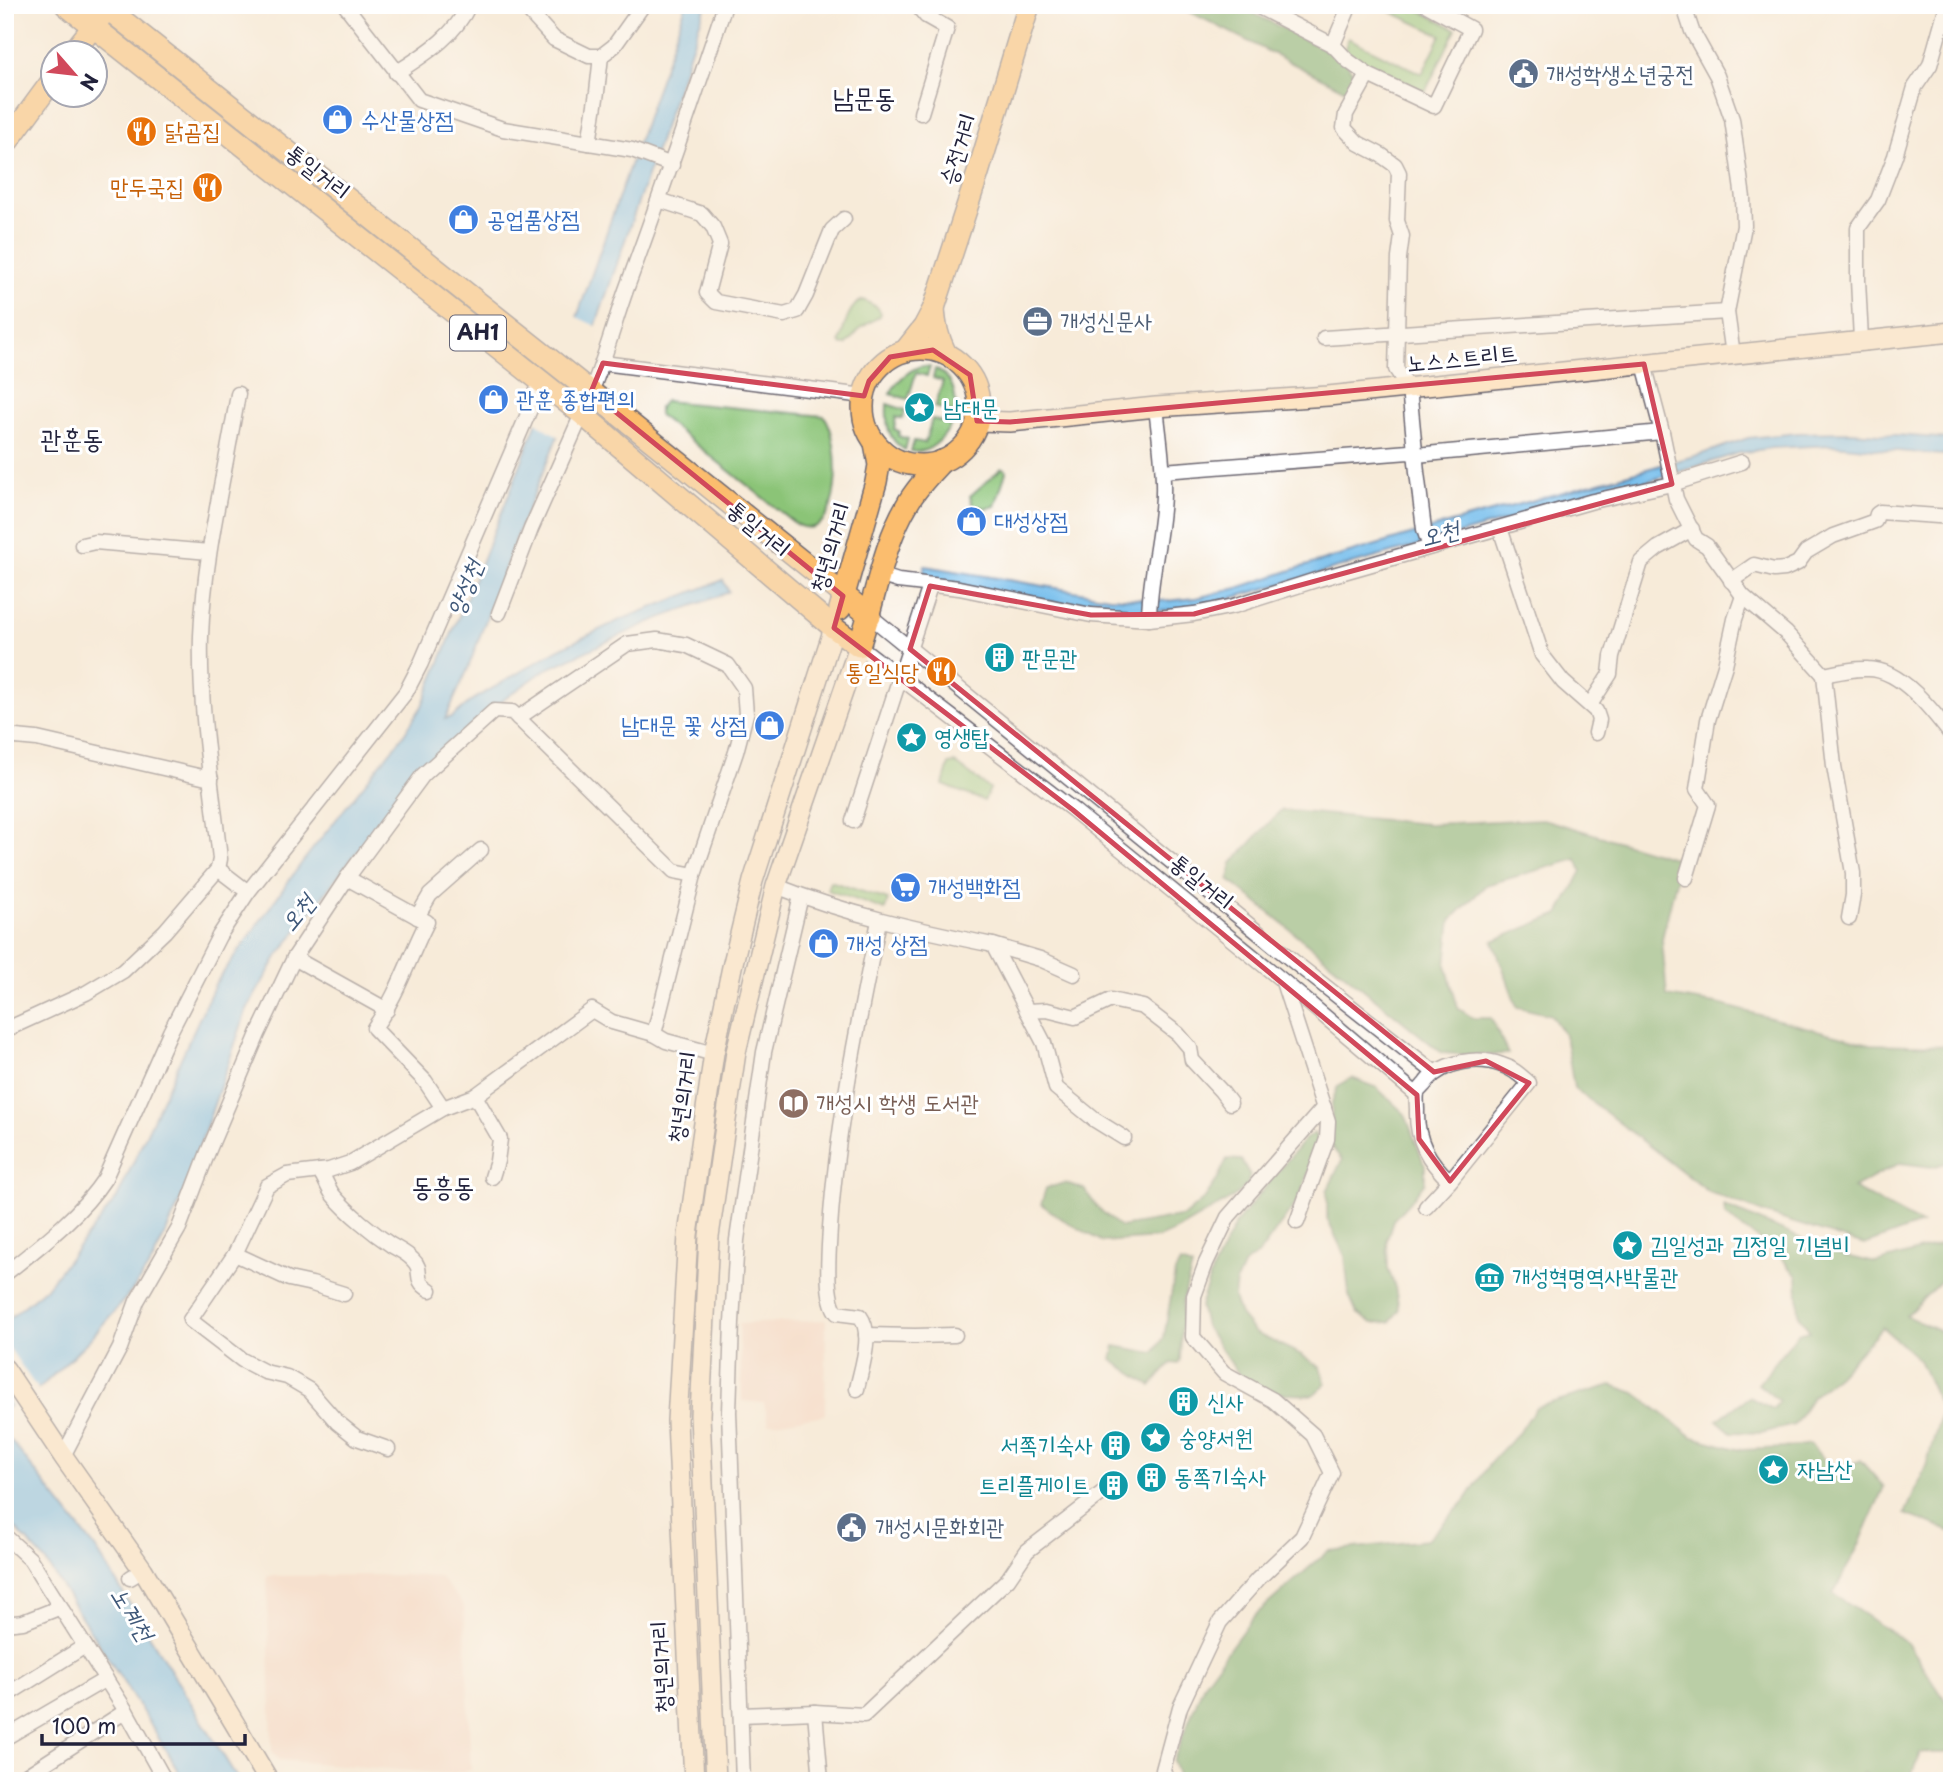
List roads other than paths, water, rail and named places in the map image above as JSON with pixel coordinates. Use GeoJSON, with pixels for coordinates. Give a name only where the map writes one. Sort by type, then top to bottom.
{"type":"FeatureCollection","features":[{"type":"Feature","properties":{"kind":"main road","name":"통일거리"},"geometry":{"type":"LineString","coordinates":[[66,5],[582,414],[834,628],[859,646]]}},
{"type":"Feature","properties":{"kind":"main road","name":"승전거리"},"geometry":{"type":"LineString","coordinates":[[934,308],[1029,5]]}},
{"type":"Feature","properties":{"kind":"main road","name":"통일거리"},"geometry":{"type":"LineString","coordinates":[[107,6],[870,616]]}},
{"type":"Feature","properties":{"kind":"main road"},"geometry":{"type":"LineString","coordinates":[[84,38],[107,6]]}},
{"type":"Feature","properties":{"kind":"main road"},"geometry":{"type":"LineString","coordinates":[[5,145],[38,100]]}},
{"type":"Feature","properties":{"kind":"main road"},"geometry":{"type":"LineString","coordinates":[[905,351],[924,327],[934,308]]}},
{"type":"Feature","properties":{"kind":"main road"},"geometry":{"type":"LineString","coordinates":[[934,308],[938,339],[946,354]]}},
{"type":"Feature","properties":{"kind":"main road","name":"노스스트리트"},"geometry":{"type":"LineString","coordinates":[[977,421],[1010,422],[1156,407],[1328,396],[1952,332]]}},
{"type":"Feature","properties":{"kind":"main road"},"geometry":{"type":"LineString","coordinates":[[919,348],[946,354],[965,369],[976,390],[979,405],[977,421],[970,438],[958,452],[942,461],[920,465],[898,461],[875,443],[867,429],[863,412],[869,381],[890,357],[905,351],[919,348]]}},
{"type":"Feature","properties":{"kind":"main road","name":"청년의거리"},"geometry":{"type":"LineString","coordinates":[[694,1781],[677,1421],[688,1235],[714,1054],[732,967],[753,881],[834,628],[876,482],[879,465],[875,443]]}},
{"type":"Feature","properties":{"kind":"main road","name":"청년의거리"},"geometry":{"type":"LineString","coordinates":[[716,1781],[700,1415],[709,1236],[736,1052],[776,886],[870,616],[879,575],[907,505],[919,486],[942,461]]}},
{"type":"Feature","properties":{"kind":"main road"},"geometry":{"type":"LineString","coordinates":[[5,1369],[269,1781]]}},
{"type":"Feature","properties":{"kind":"street"},"geometry":{"type":"LineString","coordinates":[[345,5],[418,100],[503,129],[632,150],[666,162]]}},
{"type":"Feature","properties":{"kind":"street"},"geometry":{"type":"LineString","coordinates":[[396,73],[438,46],[465,14],[469,5]]}},
{"type":"Feature","properties":{"kind":"street"},"geometry":{"type":"LineString","coordinates":[[523,5],[554,39],[589,56],[601,56],[614,46],[643,5]]}},
{"type":"Feature","properties":{"kind":"street"},"geometry":{"type":"LineString","coordinates":[[591,391],[659,200],[666,162],[725,5]]}},
{"type":"Feature","properties":{"kind":"street"},"geometry":{"type":"LineString","coordinates":[[917,5],[926,16],[947,29],[921,113]]}},
{"type":"Feature","properties":{"kind":"street"},"geometry":{"type":"LineString","coordinates":[[1255,5],[1333,45],[1347,60],[1368,75],[1434,106],[1471,29],[1427,5]]}},
{"type":"Feature","properties":{"kind":"street"},"geometry":{"type":"LineString","coordinates":[[1333,45],[1350,5]]}},
{"type":"Feature","properties":{"kind":"street"},"geometry":{"type":"LineString","coordinates":[[1686,5],[1692,31],[1717,76],[1732,119],[1743,198],[1744,226],[1727,313],[1733,355]]}},
{"type":"Feature","properties":{"kind":"street"},"geometry":{"type":"LineString","coordinates":[[1861,340],[1858,228],[1878,200],[1895,156],[1915,87],[1930,65],[1945,6]]}},
{"type":"Feature","properties":{"kind":"street"},"geometry":{"type":"LineString","coordinates":[[589,144],[601,56]]}},
{"type":"Feature","properties":{"kind":"street"},"geometry":{"type":"LineString","coordinates":[[1368,75],[1346,114],[1344,128],[1358,143],[1395,165],[1399,173],[1397,221],[1402,236],[1396,369],[1409,388],[1424,528],[1430,545]]}},
{"type":"Feature","properties":{"kind":"street"},"geometry":{"type":"LineString","coordinates":[[659,200],[702,214],[713,227],[720,244],[707,293],[716,302],[784,315],[797,311],[832,230],[844,219]]}},
{"type":"Feature","properties":{"kind":"street"},"geometry":{"type":"LineString","coordinates":[[1324,338],[1727,313]]}},
{"type":"Feature","properties":{"kind":"street"},"geometry":{"type":"LineString","coordinates":[[603,362],[864,396]]}},
{"type":"Feature","properties":{"kind":"street"},"geometry":{"type":"LineString","coordinates":[[1644,364],[1676,499],[1696,539],[1707,546],[1743,596],[1786,633],[1824,675],[1834,766],[1853,873],[1849,918]]}},
{"type":"Feature","properties":{"kind":"street"},"geometry":{"type":"LineString","coordinates":[[5,1274],[52,1236],[97,1190],[105,1178],[170,1032],[219,936],[248,892],[406,692],[442,615],[540,382]]}},
{"type":"Feature","properties":{"kind":"street"},"geometry":{"type":"LineString","coordinates":[[5,1030],[86,993],[123,971],[164,931],[218,869],[220,859],[203,705],[201,636],[209,552],[238,394]]}},
{"type":"Feature","properties":{"kind":"street"},"geometry":{"type":"LineString","coordinates":[[1149,616],[1149,596],[1163,495],[1156,407]]}},
{"type":"Feature","properties":{"kind":"street"},"geometry":{"type":"LineString","coordinates":[[499,613],[531,529],[582,414]]}},
{"type":"Feature","properties":{"kind":"street"},"geometry":{"type":"LineString","coordinates":[[1163,471],[1409,452],[1416,455],[1662,432]]}},
{"type":"Feature","properties":{"kind":"street"},"geometry":{"type":"LineString","coordinates":[[879,575],[898,581],[959,588],[1091,615],[1194,614],[1234,606],[1430,545],[1593,501],[1672,484],[1742,462]]}},
{"type":"Feature","properties":{"kind":"street"},"geometry":{"type":"LineString","coordinates":[[1731,581],[1754,565],[1774,570],[1785,569],[1798,563],[1805,552],[1833,536],[1875,521],[1880,512],[1952,517]]}},
{"type":"Feature","properties":{"kind":"street"},"geometry":{"type":"LineString","coordinates":[[1500,528],[1542,655],[1563,682],[1596,711],[1599,720],[1596,733]]}},
{"type":"Feature","properties":{"kind":"street"},"geometry":{"type":"LineString","coordinates":[[1590,705],[1610,674],[1612,656],[1641,562],[1658,548],[1692,529]]}},
{"type":"Feature","properties":{"kind":"street"},"geometry":{"type":"LineString","coordinates":[[82,545],[95,542],[209,552]]}},
{"type":"Feature","properties":{"kind":"street"},"geometry":{"type":"LineString","coordinates":[[853,821],[930,586]]}},
{"type":"Feature","properties":{"kind":"street"},"geometry":{"type":"LineString","coordinates":[[1686,878],[1708,805],[1696,789],[1708,720],[1743,596]]}},
{"type":"Feature","properties":{"kind":"street","name":"통일거리"},"geometry":{"type":"LineString","coordinates":[[870,616],[1287,956],[1434,1072]]}},
{"type":"Feature","properties":{"kind":"street"},"geometry":{"type":"LineString","coordinates":[[519,718],[627,644],[657,639],[686,645],[728,665],[744,688],[747,714],[694,875],[654,1034]]}},
{"type":"Feature","properties":{"kind":"street","name":"통일거리"},"geometry":{"type":"LineString","coordinates":[[859,646],[1073,810],[1283,981],[1416,1094]]}},
{"type":"Feature","properties":{"kind":"street"},"geometry":{"type":"LineString","coordinates":[[1824,675],[1870,668],[1892,674],[1916,694],[1952,736]]}},
{"type":"Feature","properties":{"kind":"street"},"geometry":{"type":"LineString","coordinates":[[63,1456],[120,1348],[137,1301],[179,1228],[258,1034],[294,958],[346,878],[423,775],[494,711],[512,712],[674,871],[694,875]]}},
{"type":"Feature","properties":{"kind":"street"},"geometry":{"type":"LineString","coordinates":[[5,736],[37,739],[211,779]]}},
{"type":"Feature","properties":{"kind":"street"},"geometry":{"type":"LineString","coordinates":[[417,917],[430,895],[481,850]]}},
{"type":"Feature","properties":{"kind":"street"},"geometry":{"type":"LineString","coordinates":[[218,869],[248,892]]}},
{"type":"Feature","properties":{"kind":"street"},"geometry":{"type":"LineString","coordinates":[[346,878],[427,922],[406,972],[387,1010],[374,1028],[425,1082],[443,1108]]}},
{"type":"Feature","properties":{"kind":"street"},"geometry":{"type":"LineString","coordinates":[[776,886],[879,921],[993,945],[1040,959],[1074,974]]}},
{"type":"Feature","properties":{"kind":"street"},"geometry":{"type":"LineString","coordinates":[[743,1781],[729,1412],[737,1240],[764,1052],[801,896]]}},
{"type":"Feature","properties":{"kind":"street"},"geometry":{"type":"LineString","coordinates":[[856,1389],[866,1342],[864,1322],[860,1316],[837,1312],[832,1307],[827,1266],[839,1134],[879,921]]}},
{"type":"Feature","properties":{"kind":"street"},"geometry":{"type":"LineString","coordinates":[[993,945],[1044,1043],[1056,1088],[1124,1138]]}},
{"type":"Feature","properties":{"kind":"street"},"geometry":{"type":"LineString","coordinates":[[294,958],[387,1010]]}},
{"type":"Feature","properties":{"kind":"street"},"geometry":{"type":"LineString","coordinates":[[1283,981],[1328,1121],[1327,1139],[1297,1222]]}},
{"type":"Feature","properties":{"kind":"street"},"geometry":{"type":"LineString","coordinates":[[1027,1011],[1047,1010],[1075,1017],[1111,1000],[1143,1007],[1178,1034],[1190,1048],[1192,1060],[1230,1103]]}},
{"type":"Feature","properties":{"kind":"street"},"geometry":{"type":"LineString","coordinates":[[388,1449],[357,1438],[337,1422],[309,1390],[287,1377],[265,1372],[242,1360],[190,1320],[235,1254],[267,1186],[286,1175],[320,1171],[350,1163],[443,1108],[475,1096],[592,1010],[612,1022],[714,1054]]}},
{"type":"Feature","properties":{"kind":"street"},"geometry":{"type":"LineString","coordinates":[[1426,1207],[1450,1181],[1530,1083],[1509,1068],[1486,1061],[1449,1065],[1434,1072],[1416,1094],[1419,1139],[1436,1169],[1450,1181]]}},
{"type":"Feature","properties":{"kind":"street"},"geometry":{"type":"LineString","coordinates":[[475,1096],[500,1139],[492,1177]]}},
{"type":"Feature","properties":{"kind":"street"},"geometry":{"type":"LineString","coordinates":[[1167,1781],[1163,1770],[1180,1707],[1220,1622],[1258,1579],[1302,1537],[1332,1474],[1313,1435],[1273,1400],[1224,1373],[1194,1337],[1194,1296],[1228,1217],[1324,1107]]}},
{"type":"Feature","properties":{"kind":"street"},"geometry":{"type":"LineString","coordinates":[[320,1171],[333,1195],[356,1217],[416,1262],[422,1286],[430,1290]]}},
{"type":"Feature","properties":{"kind":"street"},"geometry":{"type":"LineString","coordinates":[[235,1254],[289,1279],[344,1294]]}},
{"type":"Feature","properties":{"kind":"street"},"geometry":{"type":"LineString","coordinates":[[866,1335],[955,1335]]}},
{"type":"Feature","properties":{"kind":"street"},"geometry":{"type":"LineString","coordinates":[[741,1715],[815,1712],[864,1715],[1008,1579],[1027,1551],[1102,1493]]}},
{"type":"Feature","properties":{"kind":"street"},"geometry":{"type":"LineString","coordinates":[[5,1536],[30,1559],[67,1611],[163,1780]]}},
{"type":"Feature","properties":{"kind":"street"},"geometry":{"type":"LineString","coordinates":[[5,1624],[67,1611]]}},
{"type":"Feature","properties":{"kind":"street"},"geometry":{"type":"LineString","coordinates":[[5,1696],[85,1646]]}},
{"type":"Feature","properties":{"kind":"street"},"geometry":{"type":"LineString","coordinates":[[5,1738],[106,1679]]}},
{"type":"Feature","properties":{"kind":"street"},"geometry":{"type":"LineString","coordinates":[[18,1781],[126,1712]]}},
{"type":"Feature","properties":{"kind":"street"},"geometry":{"type":"LineString","coordinates":[[815,1712],[821,1781]]}},
{"type":"Feature","properties":{"kind":"water","name":"오천"},"geometry":{"type":"Polygon","coordinates":[[[686,5],[706,5],[557,438],[518,533],[467,671],[445,719],[557,650],[620,620],[723,580],[729,592],[650,622],[545,670],[485,713],[426,766],[277,957],[247,1009],[181,1200],[152,1262],[132,1291],[89,1340],[42,1386],[5,1409],[5,1322],[45,1289],[117,1198],[215,984],[303,861],[402,737],[422,706],[510,492],[577,317],[686,5]]]}},
{"type":"Feature","properties":{"kind":"water","name":"오천"},"geometry":{"type":"Polygon","coordinates":[[[1851,432],[1952,439],[1952,456],[1833,445],[1771,448],[1739,453],[1196,608],[1142,612],[1092,609],[923,580],[925,566],[1109,597],[1167,601],[1196,598],[1238,588],[1451,523],[1705,453],[1748,438],[1851,432]]]}},
{"type":"Feature","properties":{"kind":"water","name":"노계천"},"geometry":{"type":"Polygon","coordinates":[[[5,1436],[96,1549],[239,1781],[184,1781],[44,1559],[5,1517],[5,1436]]]}},
{"type":"Feature","properties":{"kind":"place","name":"개성학생소년궁전"},"geometry":{"type":"Point","coordinates":[1523,74]}},
{"type":"Feature","properties":{"kind":"place","name":"수산물상점"},"geometry":{"type":"Point","coordinates":[338,120]}},
{"type":"Feature","properties":{"kind":"place","name":"닭곰집"},"geometry":{"type":"Point","coordinates":[142,131]}},
{"type":"Feature","properties":{"kind":"place","name":"만두국집"},"geometry":{"type":"Point","coordinates":[207,187]}},
{"type":"Feature","properties":{"kind":"place","name":"공업품상점"},"geometry":{"type":"Point","coordinates":[464,219]}},
{"type":"Feature","properties":{"kind":"place","name":"개성신문사"},"geometry":{"type":"Point","coordinates":[1037,321]}},
{"type":"Feature","properties":{"kind":"place","name":"관훈 종합편의"},"geometry":{"type":"Point","coordinates":[493,399]}},
{"type":"Feature","properties":{"kind":"place","name":"남대문"},"geometry":{"type":"Point","coordinates":[920,408]}},
{"type":"Feature","properties":{"kind":"place","name":"대성상점"},"geometry":{"type":"Point","coordinates":[971,521]}},
{"type":"Feature","properties":{"kind":"place","name":"판문관"},"geometry":{"type":"Point","coordinates":[999,658]}},
{"type":"Feature","properties":{"kind":"place","name":"통일식당"},"geometry":{"type":"Point","coordinates":[942,672]}},
{"type":"Feature","properties":{"kind":"place","name":"남대문 꽃 상점"},"geometry":{"type":"Point","coordinates":[770,725]}},
{"type":"Feature","properties":{"kind":"place","name":"영생탑"},"geometry":{"type":"Point","coordinates":[911,737]}},
{"type":"Feature","properties":{"kind":"place","name":"개성백화점"},"geometry":{"type":"Point","coordinates":[905,887]}},
{"type":"Feature","properties":{"kind":"place","name":"개성 상점"},"geometry":{"type":"Point","coordinates":[823,944]}},
{"type":"Feature","properties":{"kind":"place","name":"개성시 학생 도서관"},"geometry":{"type":"Point","coordinates":[793,1103]}},
{"type":"Feature","properties":{"kind":"place","name":"김일성과 김정일 기념비"},"geometry":{"type":"Point","coordinates":[1627,1245]}},
{"type":"Feature","properties":{"kind":"place","name":"개성혁명역사박물관"},"geometry":{"type":"Point","coordinates":[1489,1277]}},
{"type":"Feature","properties":{"kind":"place","name":"신사"},"geometry":{"type":"Point","coordinates":[1184,1402]}},
{"type":"Feature","properties":{"kind":"place","name":"숭양서원"},"geometry":{"type":"Point","coordinates":[1156,1438]}},
{"type":"Feature","properties":{"kind":"place","name":"서쪽기숙사"},"geometry":{"type":"Point","coordinates":[1116,1445]}},
{"type":"Feature","properties":{"kind":"place","name":"자남산"},"geometry":{"type":"Point","coordinates":[1774,1469]}},
{"type":"Feature","properties":{"kind":"place","name":"동쪽기숙사"},"geometry":{"type":"Point","coordinates":[1151,1477]}},
{"type":"Feature","properties":{"kind":"place","name":"트리플게이트"},"geometry":{"type":"Point","coordinates":[1113,1485]}},
{"type":"Feature","properties":{"kind":"place","name":"개성시문화회관"},"geometry":{"type":"Point","coordinates":[852,1527]}},
{"type":"Feature","properties":{"kind":"district","name":"남문동"},"geometry":{"type":"Point","coordinates":[864,98]}},
{"type":"Feature","properties":{"kind":"district","name":"관훈동"},"geometry":{"type":"Point","coordinates":[72,439]}},
{"type":"Feature","properties":{"kind":"district","name":"동흥동"},"geometry":{"type":"Point","coordinates":[443,1187]}},
{"type":"Feature","properties":{"kind":"water label","name":"양성천"},"geometry":{"type":"Point","coordinates":[465,588]}}]}
